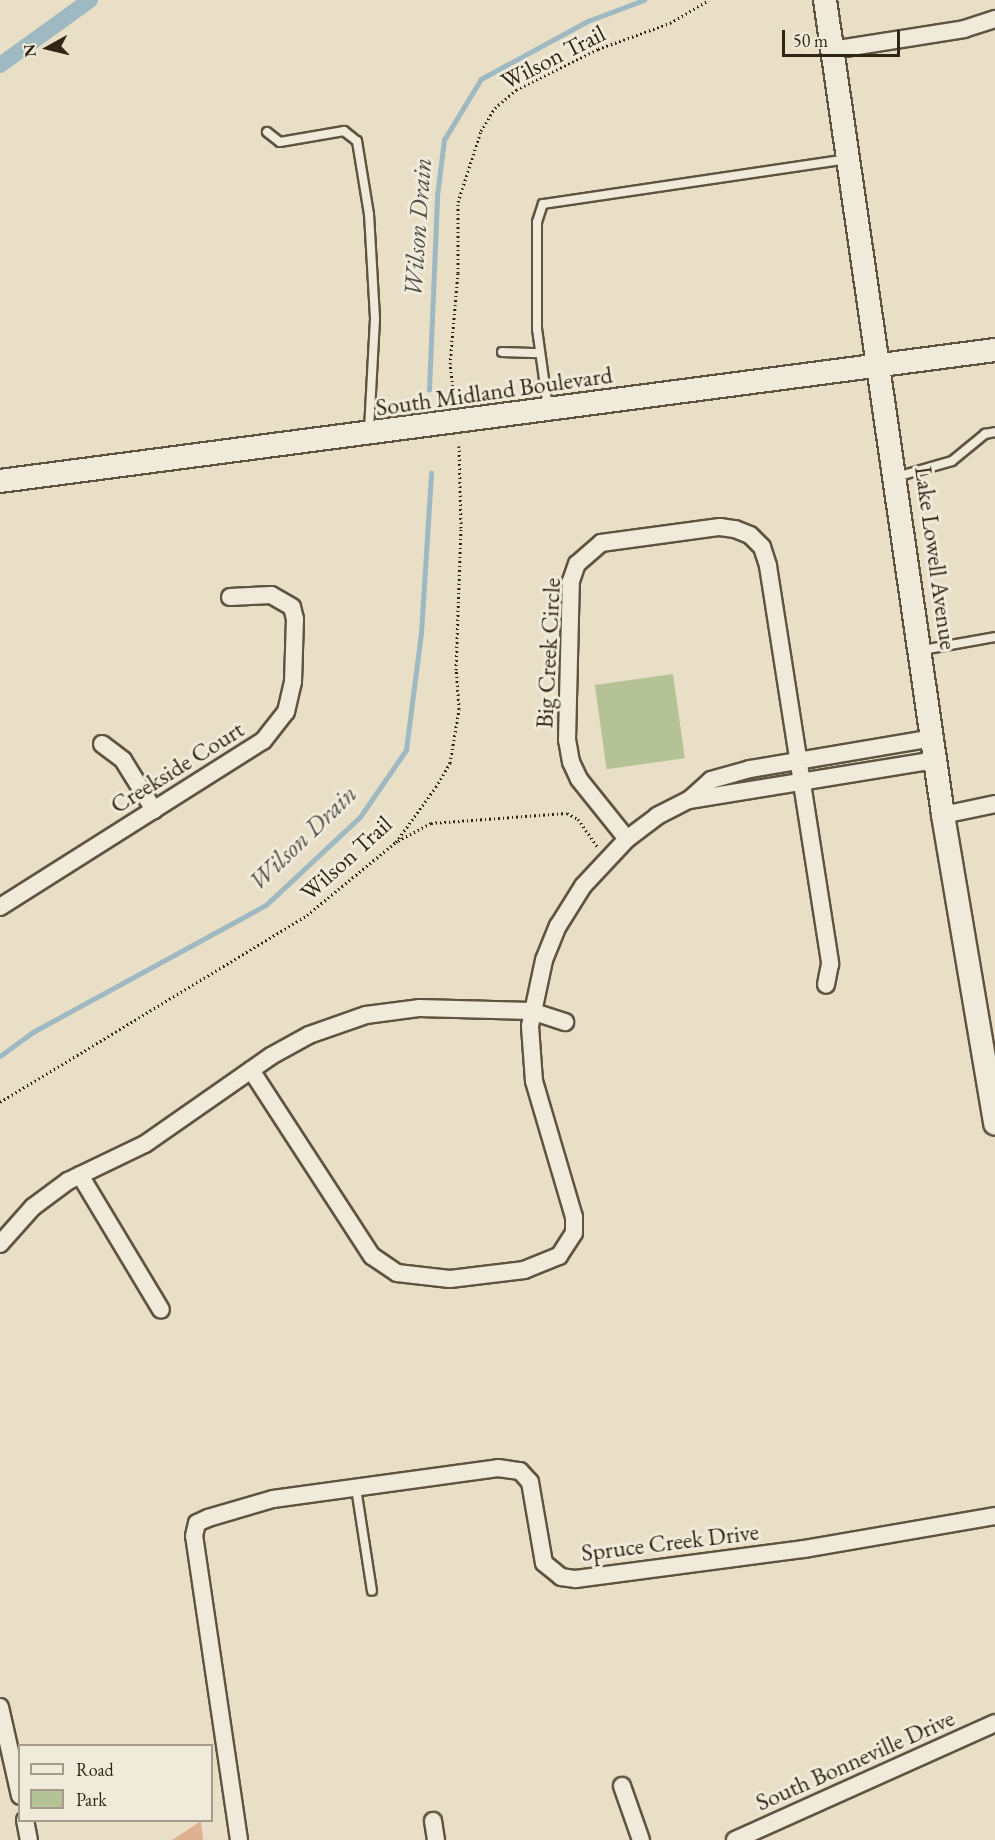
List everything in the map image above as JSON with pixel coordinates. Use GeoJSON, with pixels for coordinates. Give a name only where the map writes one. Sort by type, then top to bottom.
{"type":"FeatureCollection","features":[{"type":"Feature","properties":{"kind":"main road","name":"Lake Lowell Avenue"},"geometry":{"type":"LineString","coordinates":[[825,0],[922,650],[934,749],[992,1079],[995,1124]]}},
{"type":"Feature","properties":{"kind":"main road","name":"South Midland Boulevard"},"geometry":{"type":"LineString","coordinates":[[0,481],[369,435],[995,350]]}},
{"type":"Feature","properties":{"kind":"street"},"geometry":{"type":"LineString","coordinates":[[832,50],[994,25]]}},
{"type":"Feature","properties":{"kind":"street","name":"Big Creek Circle"},"geometry":{"type":"LineString","coordinates":[[627,839],[579,779],[567,740],[572,582],[577,564],[601,543],[720,527],[750,535],[762,547],[768,566],[830,964],[826,985]]}},
{"type":"Feature","properties":{"kind":"street","name":"Creekside Court"},"geometry":{"type":"LineString","coordinates":[[0,907],[263,741],[286,712],[293,682],[295,619],[292,607],[271,595],[230,597]]}},
{"type":"Feature","properties":{"kind":"street"},"geometry":{"type":"LineString","coordinates":[[102,744],[123,760],[154,810]]}},
{"type":"Feature","properties":{"kind":"street"},"geometry":{"type":"LineString","coordinates":[[251,1070],[372,1256],[398,1273],[414,1277],[450,1279],[524,1270],[559,1256],[574,1233],[572,1197],[534,1081],[531,1011],[558,926],[605,860],[627,839],[657,816],[689,800],[711,780],[798,761],[934,749]]}},
{"type":"Feature","properties":{"kind":"street"},"geometry":{"type":"LineString","coordinates":[[689,800],[801,781],[934,749]]}},
{"type":"Feature","properties":{"kind":"street"},"geometry":{"type":"LineString","coordinates":[[944,815],[995,804]]}},
{"type":"Feature","properties":{"kind":"street"},"geometry":{"type":"LineString","coordinates":[[0,1244],[33,1207],[80,1175],[144,1144],[251,1070],[309,1035],[366,1015],[419,1008],[531,1011],[565,1022]]}},
{"type":"Feature","properties":{"kind":"street"},"geometry":{"type":"LineString","coordinates":[[80,1175],[161,1310]]}},
{"type":"Feature","properties":{"kind":"street","name":"Spruce Creek Drive"},"geometry":{"type":"LineString","coordinates":[[218,1745],[194,1536],[197,1523],[273,1499],[498,1468],[520,1471],[530,1482],[544,1563],[561,1577],[576,1579],[804,1549],[995,1516]]}},
{"type":"Feature","properties":{"kind":"street"},"geometry":{"type":"LineString","coordinates":[[0,1707],[17,1776]]}},
{"type":"Feature","properties":{"kind":"street","name":"South Bonneville Drive"},"geometry":{"type":"LineString","coordinates":[[735,1840],[995,1723]]}},
{"type":"Feature","properties":{"kind":"street"},"geometry":{"type":"LineString","coordinates":[[218,1745],[239,1840]]}},
{"type":"Feature","properties":{"kind":"street"},"geometry":{"type":"LineString","coordinates":[[622,1786],[641,1840]]}},
{"type":"Feature","properties":{"kind":"street"},"geometry":{"type":"LineString","coordinates":[[433,1821],[436,1840]]}},
{"type":"Feature","properties":{"kind":"street"},"geometry":{"type":"LineString","coordinates":[[25,1822],[29,1840]]}},
{"type":"Feature","properties":{"kind":"lane"},"geometry":{"type":"LineString","coordinates":[[267,132],[280,142],[344,131],[357,141],[369,214],[375,319],[368,392],[369,435]]}},
{"type":"Feature","properties":{"kind":"lane"},"geometry":{"type":"LineString","coordinates":[[548,410],[540,353],[537,222],[543,204],[849,159]]}},
{"type":"Feature","properties":{"kind":"lane"},"geometry":{"type":"LineString","coordinates":[[502,352],[540,353]]}},
{"type":"Feature","properties":{"kind":"lane"},"geometry":{"type":"LineString","coordinates":[[896,477],[952,460],[985,434],[995,432]]}},
{"type":"Feature","properties":{"kind":"lane"},"geometry":{"type":"LineString","coordinates":[[922,650],[995,637]]}},
{"type":"Feature","properties":{"kind":"lane"},"geometry":{"type":"LineString","coordinates":[[356,1488],[372,1591]]}},
{"type":"Feature","properties":{"kind":"path","name":"Wilson Trail"},"geometry":{"type":"LineString","coordinates":[[455,406],[450,364],[458,273],[458,202],[481,131],[495,108],[516,90],[598,49],[670,23],[709,0]]}},
{"type":"Feature","properties":{"kind":"path","name":"Wilson Trail"},"geometry":{"type":"LineString","coordinates":[[0,1102],[307,915],[396,842],[450,763],[457,737],[459,446]]}},
{"type":"Feature","properties":{"kind":"path"},"geometry":{"type":"LineString","coordinates":[[396,842],[431,823],[567,813],[578,819],[605,860]]}},
{"type":"Feature","properties":{"kind":"green space"},"geometry":{"type":"Polygon","coordinates":[[[673,674],[685,758],[607,769],[595,685],[673,674]]]}},
{"type":"Feature","properties":{"kind":"building"},"geometry":{"type":"Polygon","coordinates":[[[199,1822],[201,1822],[203,1840],[172,1840],[199,1822]]]}},
{"type":"Feature","properties":{"kind":"waterway"},"geometry":{"type":"LineString","coordinates":[[0,65],[90,0]]}},
{"type":"Feature","properties":{"kind":"waterway","name":"Wilson Drain"},"geometry":{"type":"LineString","coordinates":[[429,390],[437,196],[444,140],[481,79],[588,21],[644,0]]}},
{"type":"Feature","properties":{"kind":"waterway","name":"Wilson Drain"},"geometry":{"type":"LineString","coordinates":[[0,1056],[33,1032],[266,905],[360,817],[406,750],[421,633],[431,473]]}}]}
